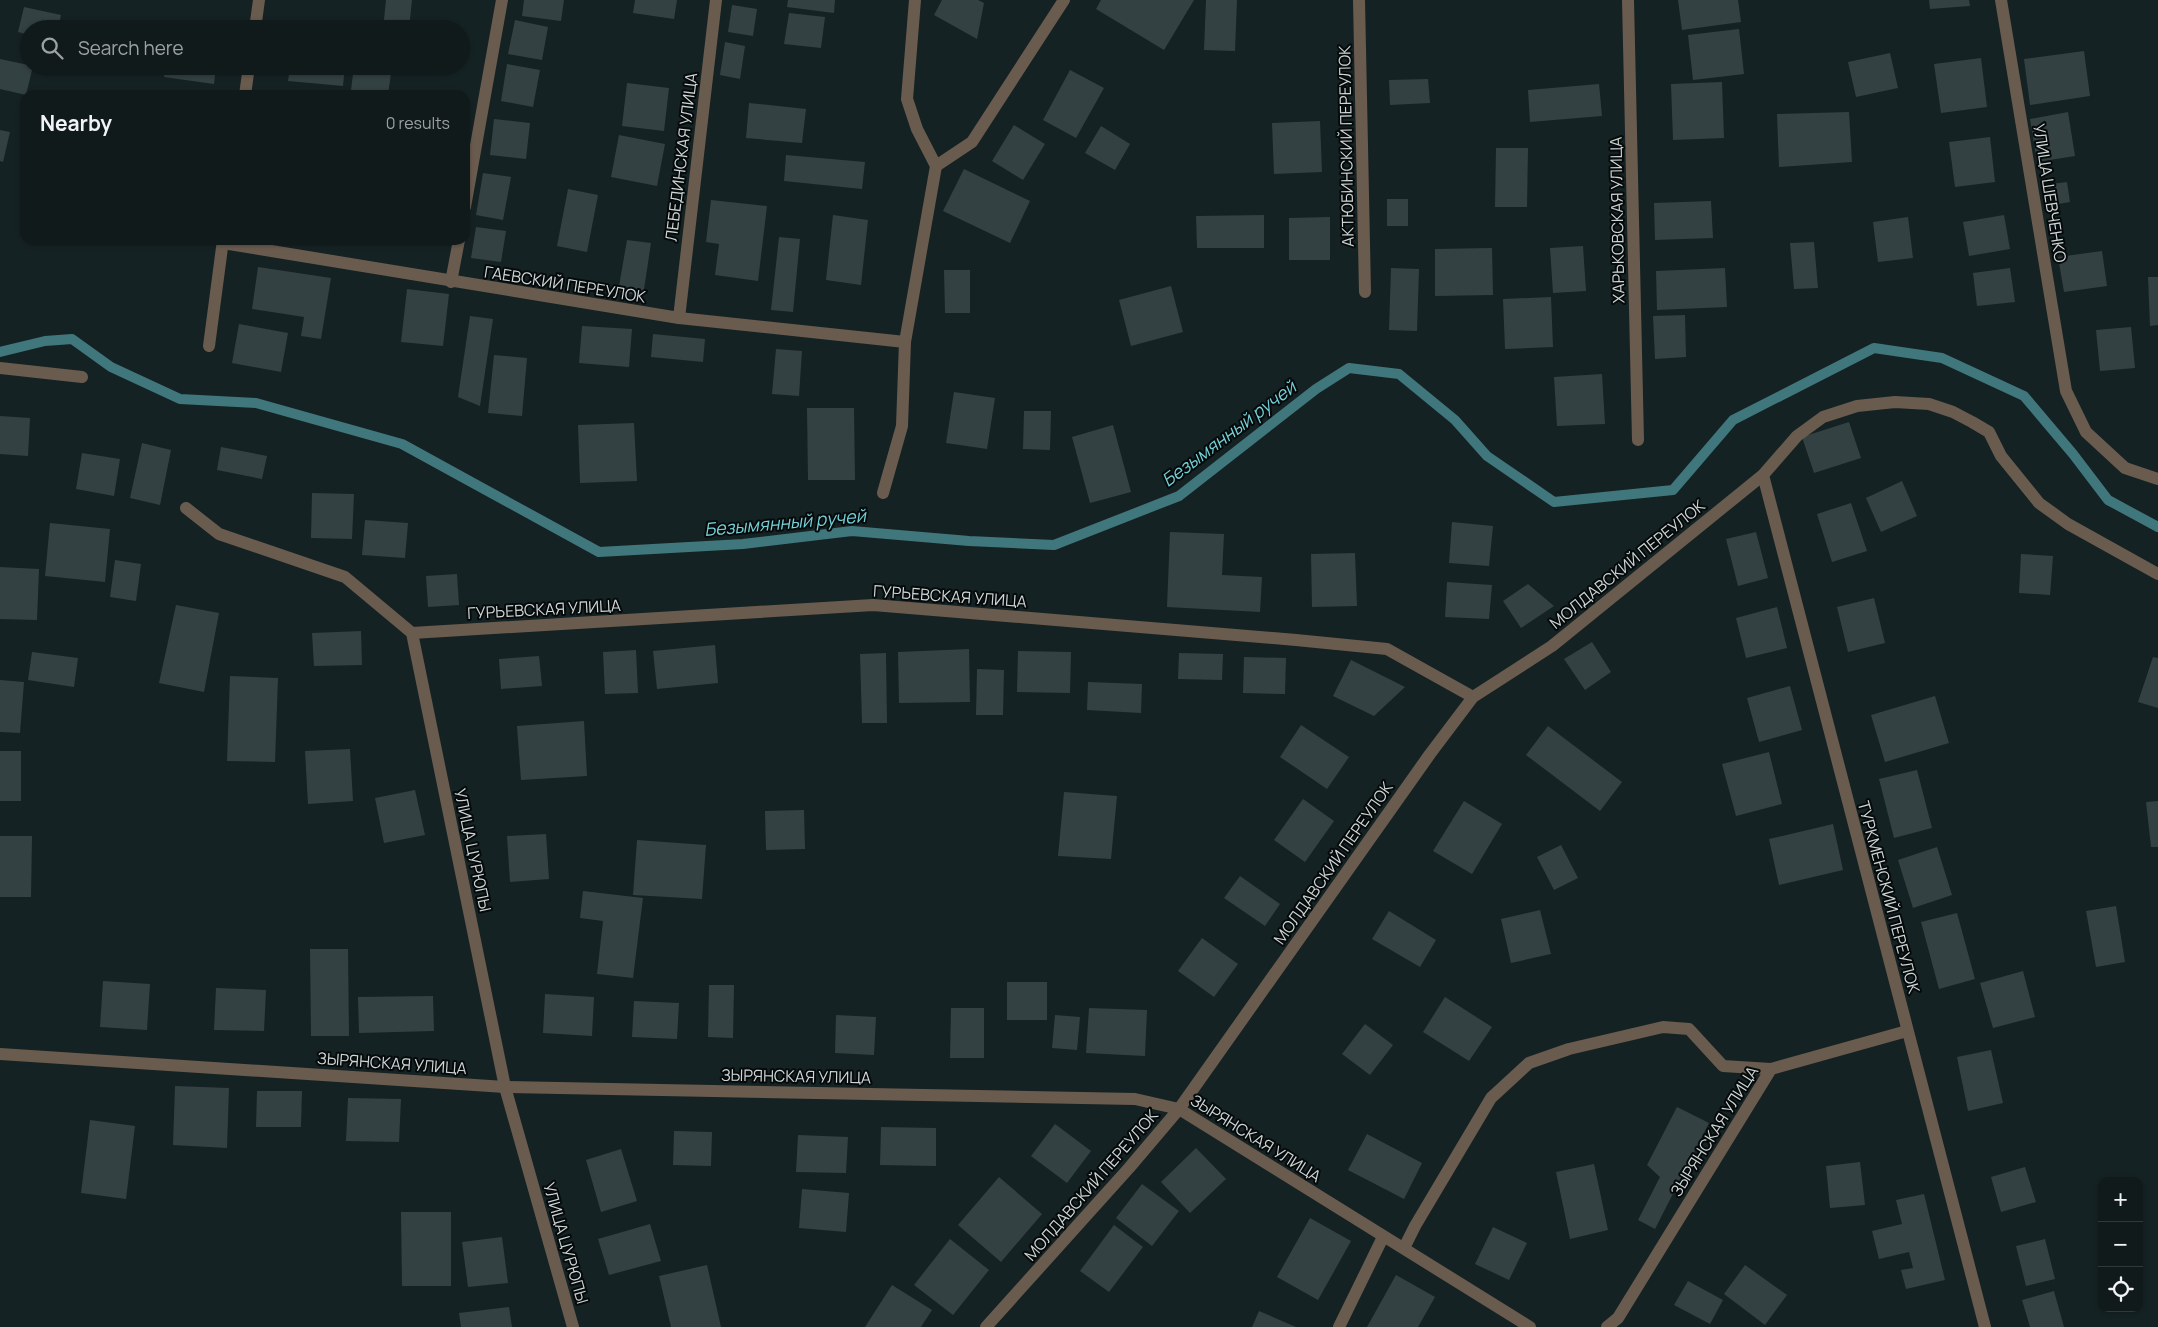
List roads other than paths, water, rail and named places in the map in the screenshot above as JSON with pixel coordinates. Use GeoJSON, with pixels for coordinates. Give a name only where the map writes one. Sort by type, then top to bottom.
{"type":"FeatureCollection","features":[{"type":"Feature","properties":{"kind":"street"},"geometry":{"type":"LineString","coordinates":[[256,20],[259,0]]}},
{"type":"Feature","properties":{"kind":"street"},"geometry":{"type":"LineString","coordinates":[[470,179],[502,0]]}},
{"type":"Feature","properties":{"kind":"street","name":"ЛЕБЕДИНСКАЯ УЛИЦА"},"geometry":{"type":"LineString","coordinates":[[678,318],[716,0]]}},
{"type":"Feature","properties":{"kind":"street"},"geometry":{"type":"LineString","coordinates":[[883,493],[902,426],[905,342],[936,166],[917,129],[907,99],[915,0]]}},
{"type":"Feature","properties":{"kind":"street"},"geometry":{"type":"LineString","coordinates":[[936,166],[972,142],[1064,0]]}},
{"type":"Feature","properties":{"kind":"street","name":"АКТЮБИНСКИЙ ПЕРЕУЛОК"},"geometry":{"type":"LineString","coordinates":[[1359,0],[1365,292]]}},
{"type":"Feature","properties":{"kind":"street","name":"ХАРЬКОВСКАЯ УЛИЦА"},"geometry":{"type":"LineString","coordinates":[[1628,0],[1638,440]]}},
{"type":"Feature","properties":{"kind":"street","name":"УЛИЦА ШЕВЧЕНКО"},"geometry":{"type":"LineString","coordinates":[[2001,0],[2066,391],[2086,432],[2125,468],[2158,480]]}},
{"type":"Feature","properties":{"kind":"street"},"geometry":{"type":"LineString","coordinates":[[246,90],[248,75]]}},
{"type":"Feature","properties":{"kind":"street"},"geometry":{"type":"LineString","coordinates":[[209,346],[223,245]]}},
{"type":"Feature","properties":{"kind":"street","name":"ГАЕВСКИЙ ПЕРЕУЛОК"},"geometry":{"type":"LineString","coordinates":[[240,245],[451,282],[678,318],[905,342]]}},
{"type":"Feature","properties":{"kind":"street"},"geometry":{"type":"LineString","coordinates":[[451,282],[458,245]]}},
{"type":"Feature","properties":{"kind":"street"},"geometry":{"type":"LineString","coordinates":[[0,368],[82,377]]}},
{"type":"Feature","properties":{"kind":"street","name":"МОЛДАВСКИЙ ПЕРЕУЛОК"},"geometry":{"type":"LineString","coordinates":[[986,1327],[1129,1168],[1179,1109],[1430,754],[1473,697],[1552,646],[1762,475],[1797,436],[1823,417],[1856,406],[1895,402],[1928,404],[1953,412],[1989,432],[2001,456],[2039,503],[2068,524],[2158,574]]}},
{"type":"Feature","properties":{"kind":"street","name":"ТУРКМЕНСКИЙ ПЕРЕУЛОК"},"geometry":{"type":"LineString","coordinates":[[1762,475],[1985,1327]]}},
{"type":"Feature","properties":{"kind":"street"},"geometry":{"type":"LineString","coordinates":[[186,508],[219,534],[344,577],[412,633]]}},
{"type":"Feature","properties":{"kind":"street","name":"ГУРЬЕВСКАЯ УЛИЦА"},"geometry":{"type":"LineString","coordinates":[[412,633],[872,605],[1388,649],[1473,697]]}},
{"type":"Feature","properties":{"kind":"street","name":"УЛИЦА ЦУРЮПЫ"},"geometry":{"type":"LineString","coordinates":[[412,633],[505,1087],[573,1327]]}},
{"type":"Feature","properties":{"kind":"street"},"geometry":{"type":"LineString","coordinates":[[1404,1248],[1415,1226],[1491,1098],[1529,1063],[1569,1049],[1662,1026],[1689,1029],[1723,1066],[1772,1069]]}},
{"type":"Feature","properties":{"kind":"street","name":"ЗЫРЯНСКАЯ УЛИЦА"},"geometry":{"type":"LineString","coordinates":[[1607,1327],[1618,1318],[1772,1069],[1907,1032]]}},
{"type":"Feature","properties":{"kind":"street","name":"ЗЫРЯНСКАЯ УЛИЦА"},"geometry":{"type":"LineString","coordinates":[[0,1054],[505,1087],[1134,1099],[1179,1109],[1530,1327]]}},
{"type":"Feature","properties":{"kind":"street"},"geometry":{"type":"LineString","coordinates":[[1338,1327],[1383,1237]]}},
{"type":"Feature","properties":{"kind":"waterway","name":"Безымянный ручей"},"geometry":{"type":"LineString","coordinates":[[0,352],[45,341],[72,339],[111,367],[180,399],[256,403],[402,444],[599,552],[743,544],[852,531],[969,541],[1054,545],[1179,496],[1316,389],[1349,368],[1399,374],[1455,420],[1487,456],[1554,502],[1673,490],[1733,420],[1874,348],[1942,358],[2024,396],[2073,454],[2108,500],[2158,527]]}}]}
